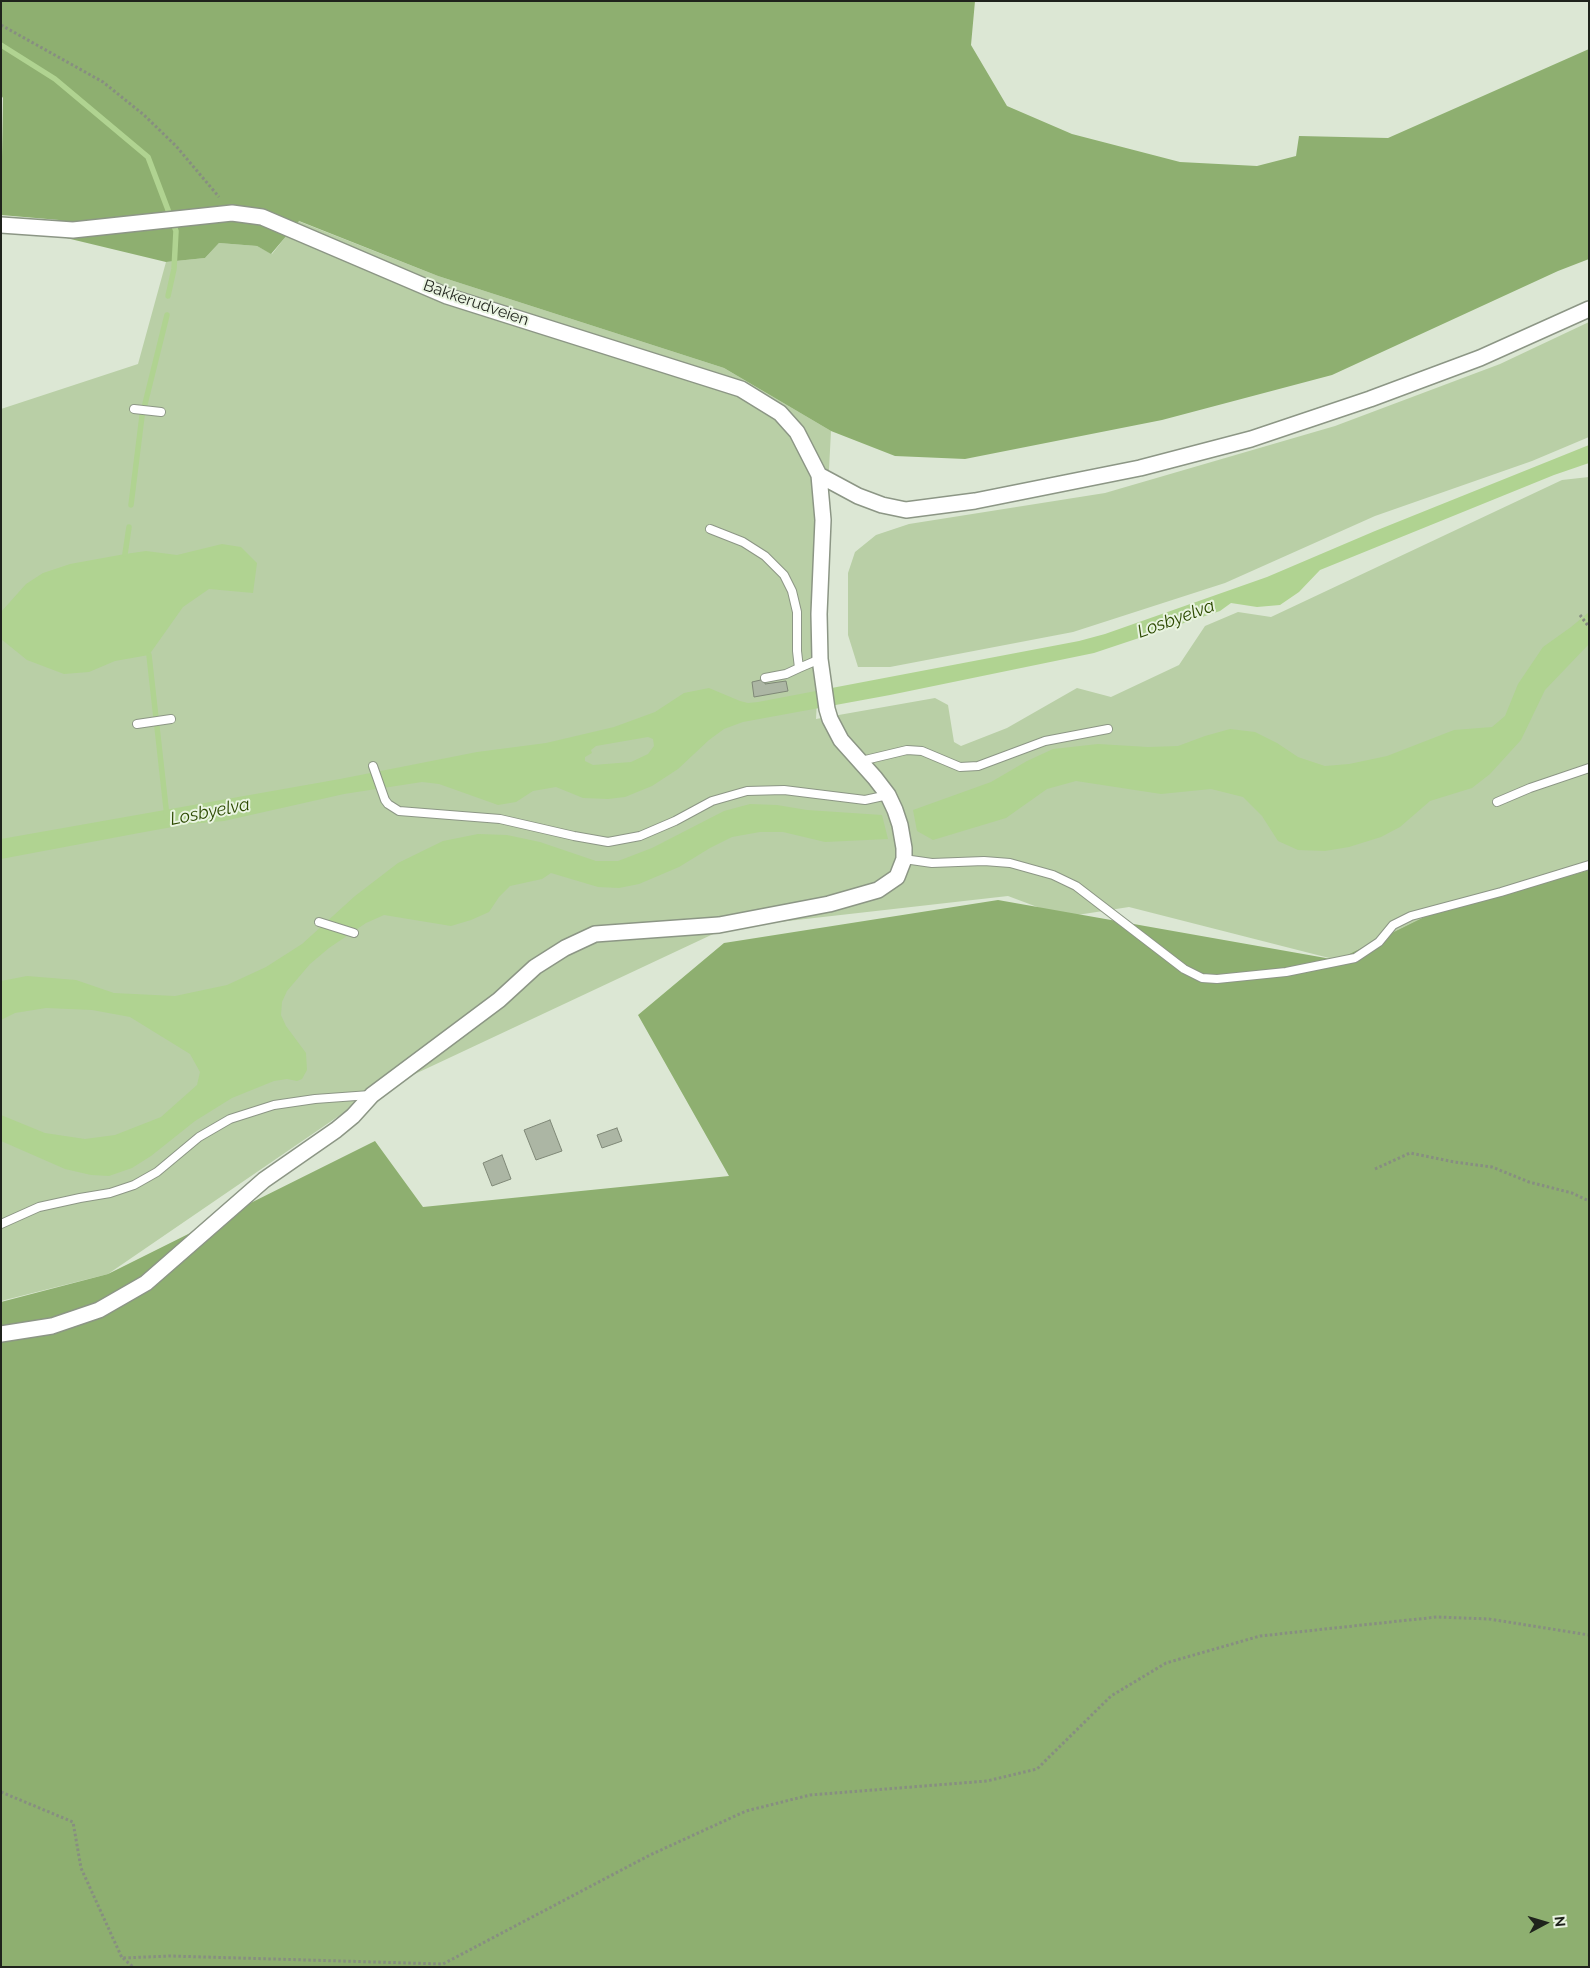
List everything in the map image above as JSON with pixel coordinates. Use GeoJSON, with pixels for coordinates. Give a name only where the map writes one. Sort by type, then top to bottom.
{"type":"FeatureCollection","features":[{"type":"Feature","properties":{"kind":"street","name":"Bakkerudveien"},"geometry":{"type":"LineString","coordinates":[[1,224],[72,230],[232,213],[262,217],[447,296],[741,389],[780,413],[797,432],[820,475]]}},
{"type":"Feature","properties":{"kind":"street"},"geometry":{"type":"LineString","coordinates":[[820,475],[858,496],[882,505],[906,510],[975,501],[1130,470],[1251,439],[1370,399],[1480,358],[1589,309]]}},
{"type":"Feature","properties":{"kind":"street"},"geometry":{"type":"LineString","coordinates":[[1,1334],[52,1326],[99,1310],[146,1283],[264,1180],[336,1130],[353,1116],[372,1095],[499,1000],[536,967],[565,948],[595,934],[719,925],[829,904],[878,890],[897,876],[904,859],[900,825],[888,795],[861,761],[841,740],[827,709],[820,659],[818,614],[823,520],[820,475]]}},
{"type":"Feature","properties":{"kind":"lane"},"geometry":{"type":"LineString","coordinates":[[134,408],[161,412]]}},
{"type":"Feature","properties":{"kind":"lane"},"geometry":{"type":"LineString","coordinates":[[710,529],[743,542],[765,556],[784,575],[792,591],[797,612],[799,668]]}},
{"type":"Feature","properties":{"kind":"lane"},"geometry":{"type":"LineString","coordinates":[[765,678],[786,674],[820,659]]}},
{"type":"Feature","properties":{"kind":"lane"},"geometry":{"type":"LineString","coordinates":[[137,724],[172,719]]}},
{"type":"Feature","properties":{"kind":"lane"},"geometry":{"type":"LineString","coordinates":[[861,761],[907,750],[922,751],[960,767],[978,766],[1045,742],[1108,729]]}},
{"type":"Feature","properties":{"kind":"lane"},"geometry":{"type":"LineString","coordinates":[[373,766],[382,795],[388,804],[399,811],[500,819],[608,842],[640,836],[675,821],[712,801],[747,791],[784,790],[865,800],[888,795]]}},
{"type":"Feature","properties":{"kind":"lane"},"geometry":{"type":"LineString","coordinates":[[1497,802],[1530,788],[1589,768]]}},
{"type":"Feature","properties":{"kind":"lane"},"geometry":{"type":"LineString","coordinates":[[904,859],[932,863],[984,861],[1010,863],[1053,875],[1076,886],[1184,969],[1202,978],[1217,979],[1286,972],[1355,958],[1379,942],[1393,925],[1412,916],[1501,892],[1589,865]]}},
{"type":"Feature","properties":{"kind":"lane"},"geometry":{"type":"LineString","coordinates":[[319,922],[354,934]]}},
{"type":"Feature","properties":{"kind":"lane"},"geometry":{"type":"LineString","coordinates":[[1,1224],[39,1207],[110,1193],[134,1185],[157,1172],[199,1137],[230,1119],[274,1105],[315,1099],[372,1095]]}},
{"type":"Feature","properties":{"kind":"path"},"geometry":{"type":"LineString","coordinates":[[1,26],[103,82],[144,115],[176,146],[232,213]]}},
{"type":"Feature","properties":{"kind":"path"},"geometry":{"type":"LineString","coordinates":[[1580,615],[1589,627]]}},
{"type":"Feature","properties":{"kind":"path"},"geometry":{"type":"LineString","coordinates":[[1375,1169],[1410,1153],[1492,1167],[1529,1182],[1572,1193],[1589,1201]]}},
{"type":"Feature","properties":{"kind":"path"},"geometry":{"type":"LineString","coordinates":[[122,1958],[170,1956],[443,1964],[650,1855],[746,1811],[810,1794],[988,1781],[1038,1769],[1112,1696],[1166,1663],[1175,1660],[1260,1636],[1437,1617],[1488,1619],[1589,1635]]}},
{"type":"Feature","properties":{"kind":"path"},"geometry":{"type":"LineString","coordinates":[[1,1792],[73,1822],[81,1868],[122,1958],[133,1967]]}},
{"type":"Feature","properties":{"kind":"shaded area"},"geometry":{"type":"Polygon","coordinates":[[[1,1],[975,1],[971,45],[1007,106],[1072,134],[1180,162],[1257,166],[1296,156],[1299,136],[1388,138],[1589,49],[1589,259],[1558,271],[1332,375],[1162,420],[965,459],[895,456],[831,431],[724,368],[438,276],[299,221],[271,254],[257,246],[219,243],[205,258],[166,262],[58,236],[59,220],[1,215],[3,98],[1,95],[1,1]]]}},
{"type":"Feature","properties":{"kind":"shaded area"},"geometry":{"type":"Polygon","coordinates":[[[298,221],[438,276],[724,368],[831,431],[816,719],[935,698],[948,705],[954,742],[961,746],[1007,728],[1077,688],[1111,697],[1179,665],[1205,626],[1238,612],[1271,617],[1562,480],[1589,477],[1589,870],[1424,917],[1337,960],[1129,907],[1064,917],[1008,896],[726,928],[368,1096],[108,1274],[1,1301],[1,409],[138,364],[166,262],[205,258],[219,243],[257,246],[272,254],[298,221]]]}},
{"type":"Feature","properties":{"kind":"shaded area"},"geometry":{"type":"Polygon","coordinates":[[[1589,322],[1589,437],[1532,461],[1375,516],[1225,583],[1073,632],[890,667],[858,667],[848,635],[848,573],[855,552],[876,535],[909,524],[1105,493],[1335,426],[1500,364],[1589,322]]]}},
{"type":"Feature","properties":{"kind":"shaded area"},"geometry":{"type":"Polygon","coordinates":[[[1589,870],[1589,1967],[1,1967],[1,1302],[108,1274],[375,1141],[423,1207],[729,1176],[638,1015],[724,943],[998,900],[1337,960],[1424,917],[1589,870]]]}},
{"type":"Feature","properties":{"kind":"water","name":"Losbyelva"},"geometry":{"type":"Polygon","coordinates":[[[1589,445],[1589,463],[1554,475],[1320,570],[1299,592],[1280,605],[1257,607],[1231,603],[1220,611],[1094,653],[890,695],[743,722],[724,729],[709,740],[678,769],[652,786],[625,797],[608,799],[583,798],[556,787],[533,791],[516,802],[498,805],[439,784],[422,782],[344,794],[224,821],[189,824],[1,859],[1,839],[340,779],[477,752],[546,743],[614,727],[655,712],[684,693],[709,688],[740,701],[748,703],[758,702],[1079,641],[1105,634],[1267,577],[1375,531],[1589,445]],[[648,737],[596,746],[591,750],[592,753],[585,757],[585,761],[593,765],[631,762],[648,754],[654,746],[653,739],[648,737]]]}},
{"type":"Feature","properties":{"kind":"water"},"geometry":{"type":"Polygon","coordinates":[[[222,544],[241,547],[257,563],[253,593],[209,589],[183,607],[149,655],[115,661],[89,672],[64,674],[27,660],[1,639],[1,612],[26,584],[43,573],[70,564],[125,554],[146,551],[177,555],[222,544]]]}},
{"type":"Feature","properties":{"kind":"water"},"geometry":{"type":"Polygon","coordinates":[[[1589,612],[1589,644],[1545,690],[1521,740],[1490,774],[1472,788],[1430,801],[1400,827],[1381,837],[1349,847],[1325,851],[1298,850],[1278,841],[1262,816],[1243,797],[1211,789],[1161,794],[1076,781],[1047,789],[1006,818],[933,840],[917,831],[913,810],[991,782],[1027,761],[1053,749],[1098,744],[1148,747],[1178,746],[1230,729],[1255,732],[1277,743],[1298,757],[1325,766],[1349,764],[1387,756],[1454,730],[1492,727],[1505,716],[1518,684],[1543,647],[1589,612]]]}},
{"type":"Feature","properties":{"kind":"water"},"geometry":{"type":"Polygon","coordinates":[[[750,804],[882,815],[888,839],[825,842],[783,832],[760,832],[732,837],[679,867],[639,884],[619,888],[598,887],[551,873],[542,879],[510,886],[499,897],[489,912],[451,926],[384,915],[366,923],[329,948],[310,964],[287,991],[282,1002],[281,1015],[286,1026],[306,1053],[307,1070],[302,1079],[297,1081],[287,1079],[274,1081],[232,1098],[195,1121],[151,1156],[132,1168],[109,1176],[91,1175],[65,1169],[1,1141],[1,1115],[45,1133],[85,1139],[115,1135],[161,1117],[197,1085],[200,1072],[190,1054],[130,1017],[92,1010],[46,1008],[15,1013],[1,1020],[1,981],[27,976],[76,980],[114,993],[175,996],[227,985],[266,967],[302,944],[355,896],[398,863],[443,841],[478,834],[507,835],[540,842],[596,861],[618,861],[652,848],[724,811],[750,804]]]}},
{"type":"Feature","properties":{"kind":"building"},"geometry":{"type":"Polygon","coordinates":[[[765,679],[765,684],[786,681],[788,691],[754,697],[752,682],[765,679]]]}},
{"type":"Feature","properties":{"kind":"building"},"geometry":{"type":"Polygon","coordinates":[[[550,1120],[562,1151],[536,1160],[524,1130],[550,1120]]]}},
{"type":"Feature","properties":{"kind":"building"},"geometry":{"type":"Polygon","coordinates":[[[617,1128],[622,1141],[602,1148],[597,1135],[617,1128]]]}},
{"type":"Feature","properties":{"kind":"building"},"geometry":{"type":"Polygon","coordinates":[[[502,1155],[511,1179],[492,1186],[483,1163],[502,1155]]]}},
{"type":"Feature","properties":{"kind":"waterway"},"geometry":{"type":"LineString","coordinates":[[1,45],[55,79],[148,157],[176,231],[174,269],[168,296]]}},
{"type":"Feature","properties":{"kind":"waterway"},"geometry":{"type":"LineString","coordinates":[[131,505],[142,416],[167,315]]}},
{"type":"Feature","properties":{"kind":"waterway"},"geometry":{"type":"LineString","coordinates":[[125,554],[129,527]]}},
{"type":"Feature","properties":{"kind":"waterway","name":"Losbyelva"},"geometry":{"type":"LineString","coordinates":[[149,655],[167,817]]}}]}
